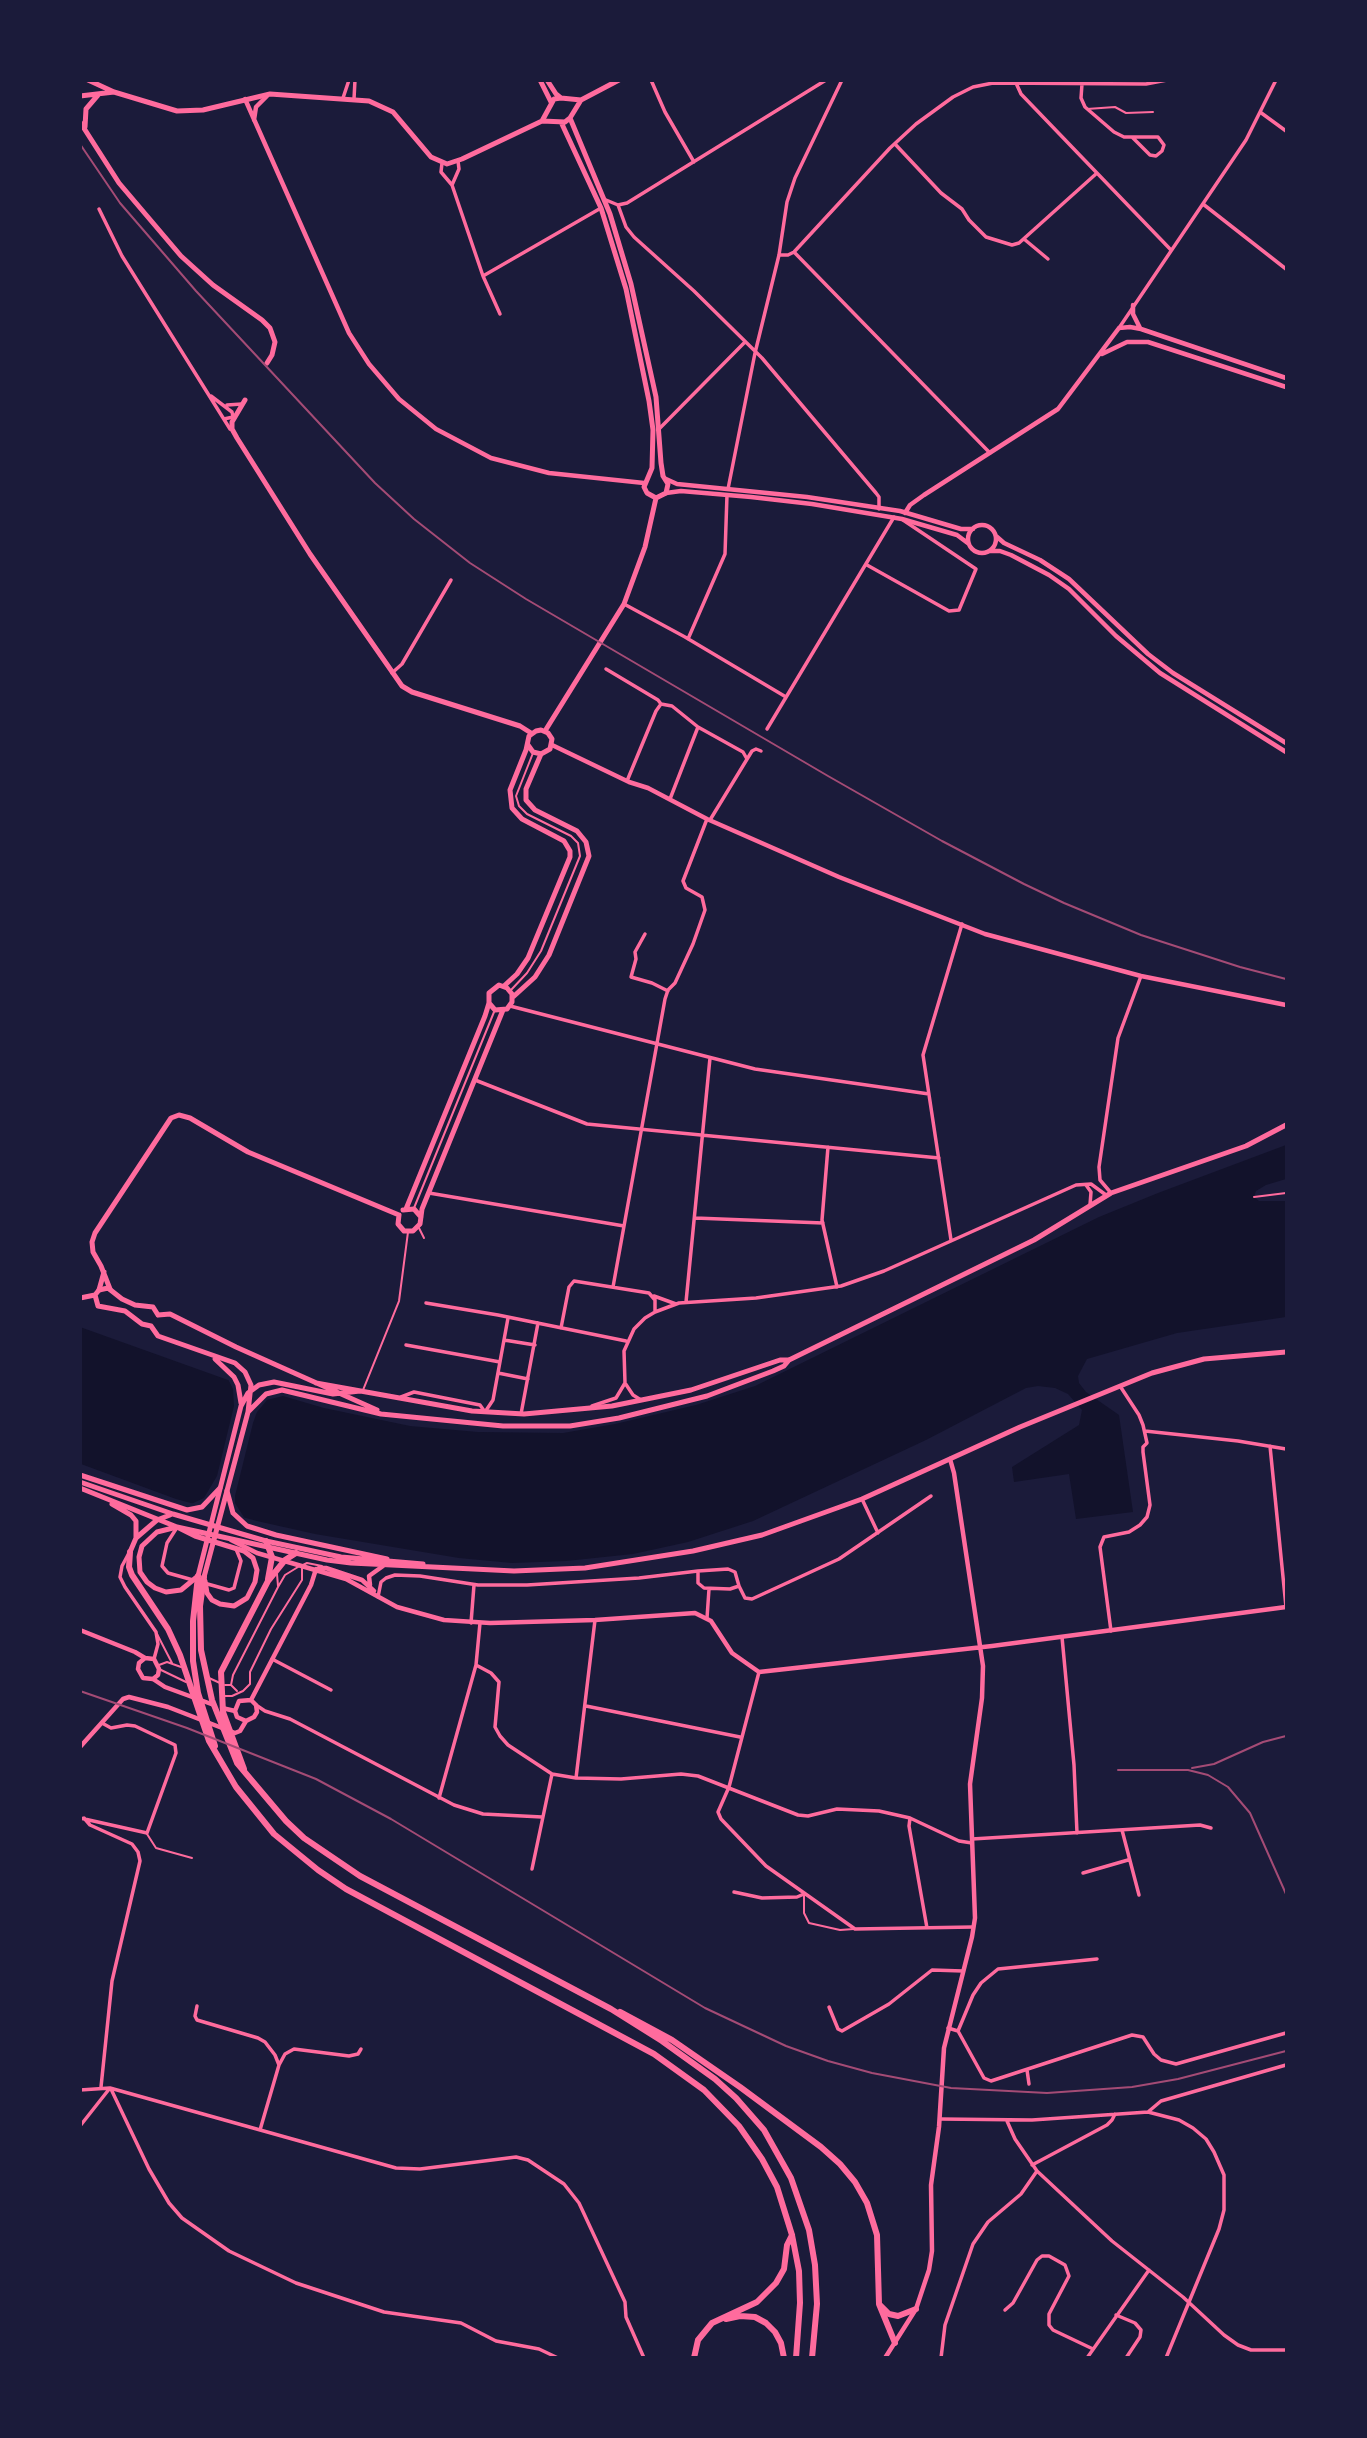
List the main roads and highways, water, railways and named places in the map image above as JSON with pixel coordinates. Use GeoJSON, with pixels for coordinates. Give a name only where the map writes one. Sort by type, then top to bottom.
{"type":"FeatureCollection","features":[{"type":"Feature","properties":{"kind":"highway"},"geometry":{"type":"LineString","coordinates":[[268,1544],[272,1557],[268,1581],[221,1672],[223,1713],[245,1770],[286,1821],[304,1838],[339,1863],[410,1904],[611,2010],[715,2078],[751,2115],[776,2149],[802,2205],[815,2265],[817,2304],[813,2357]]}},
{"type":"Feature","properties":{"kind":"highway"},"geometry":{"type":"LineString","coordinates":[[130,1552],[131,1575],[168,1629],[205,1731],[236,1787],[274,1834],[318,1871],[346,1889],[628,2038],[704,2090],[739,2126],[762,2159],[777,2188],[792,2235],[799,2271],[800,2303],[796,2357]]}},
{"type":"Feature","properties":{"kind":"highway"},"geometry":{"type":"LineString","coordinates":[[270,1570],[296,1553]]}},
{"type":"Feature","properties":{"kind":"highway"},"geometry":{"type":"LineString","coordinates":[[201,1576],[203,1665],[222,1731],[237,1763],[245,1770]]}},
{"type":"Feature","properties":{"kind":"highway"},"geometry":{"type":"LineString","coordinates":[[201,1588],[192,1621],[192,1661],[198,1693],[216,1751]]}},
{"type":"Feature","properties":{"kind":"highway"},"geometry":{"type":"LineString","coordinates":[[611,2010],[628,2014],[696,2055],[840,2164],[867,2203],[875,2227],[879,2304],[895,2343]]}},
{"type":"Feature","properties":{"kind":"highway"},"geometry":{"type":"LineString","coordinates":[[696,2357],[698,2340],[712,2323],[757,2302],[776,2283],[784,2269],[787,2245],[792,2235]]}},
{"type":"Feature","properties":{"kind":"highway"},"geometry":{"type":"LineString","coordinates":[[879,2304],[885,2312],[894,2316],[916,2309]]}},
{"type":"Feature","properties":{"kind":"highway"},"geometry":{"type":"LineString","coordinates":[[696,2357],[709,2330],[722,2321],[740,2316],[755,2316],[766,2323],[781,2343],[784,2357]]}},
{"type":"Feature","properties":{"kind":"main road"},"geometry":{"type":"LineString","coordinates":[[88,80],[114,92],[177,111],[203,110],[268,95],[343,98],[377,103],[393,112],[431,157],[442,163],[458,161],[542,121],[570,118]]}},
{"type":"Feature","properties":{"kind":"main road"},"geometry":{"type":"LineString","coordinates":[[540,80],[550,105],[548,113],[558,121],[601,208],[624,280],[648,393],[653,430],[650,475],[644,483],[647,493],[656,498]]}},
{"type":"Feature","properties":{"kind":"main road"},"geometry":{"type":"LineString","coordinates":[[547,80],[556,94],[573,110]]}},
{"type":"Feature","properties":{"kind":"main road"},"geometry":{"type":"LineString","coordinates":[[619,80],[581,100],[570,118],[605,200],[631,284],[656,397],[664,477],[668,484],[666,493],[656,498]]}},
{"type":"Feature","properties":{"kind":"main road"},"geometry":{"type":"LineString","coordinates":[[80,96],[114,92]]}},
{"type":"Feature","properties":{"kind":"main road"},"geometry":{"type":"LineString","coordinates":[[86,133],[85,112],[98,95]]}},
{"type":"Feature","properties":{"kind":"main road"},"geometry":{"type":"LineString","coordinates":[[542,121],[550,105],[564,99],[581,100]]}},
{"type":"Feature","properties":{"kind":"main road"},"geometry":{"type":"LineString","coordinates":[[80,122],[119,183],[180,256],[270,328],[275,342],[267,363]]}},
{"type":"Feature","properties":{"kind":"main road"},"geometry":{"type":"LineString","coordinates":[[244,402],[233,417],[232,429],[237,439],[310,554],[392,673],[407,691],[520,726],[531,733],[545,731],[550,736],[552,745],[548,751],[541,754],[533,752],[528,745]]}},
{"type":"Feature","properties":{"kind":"main road"},"geometry":{"type":"LineString","coordinates":[[650,475],[664,477]]}},
{"type":"Feature","properties":{"kind":"main road"},"geometry":{"type":"LineString","coordinates":[[545,731],[624,604],[645,547],[656,498]]}},
{"type":"Feature","properties":{"kind":"main road"},"geometry":{"type":"LineString","coordinates":[[503,1010],[429,1192],[419,1227],[408,1232],[400,1228],[399,1215],[406,1209],[489,1003],[491,989],[504,986],[528,958],[570,857],[570,851],[564,841],[522,819],[512,808],[510,790],[531,733]]}},
{"type":"Feature","properties":{"kind":"main road"},"geometry":{"type":"LineString","coordinates":[[489,1003],[495,1010],[503,1010],[510,1006],[512,994],[535,977],[549,956],[589,856],[586,842],[577,831],[536,810],[526,800],[526,789],[541,754]]}},
{"type":"Feature","properties":{"kind":"main road"},"geometry":{"type":"LineString","coordinates":[[504,986],[512,994]]}},
{"type":"Feature","properties":{"kind":"main road"},"geometry":{"type":"LineString","coordinates":[[110,1307],[114,1303],[112,1292],[93,1252],[95,1233],[171,1118],[179,1115],[190,1118],[248,1152],[399,1215]]}},
{"type":"Feature","properties":{"kind":"main road"},"geometry":{"type":"LineString","coordinates":[[248,1412],[261,1398],[274,1391],[289,1391],[348,1407],[387,1413],[503,1426],[559,1427],[594,1423],[707,1396],[784,1366],[789,1360],[1034,1240],[1109,1194],[1246,1146],[1286,1125]]}},
{"type":"Feature","properties":{"kind":"main road"},"geometry":{"type":"LineString","coordinates":[[406,1209],[414,1209],[421,1217]]}},
{"type":"Feature","properties":{"kind":"main road"},"geometry":{"type":"LineString","coordinates":[[80,1475],[181,1509],[202,1507],[223,1488],[248,1412],[253,1387],[241,1367],[158,1336],[151,1326],[142,1324],[139,1319],[125,1311],[101,1307],[96,1295],[104,1272]]}},
{"type":"Feature","properties":{"kind":"main road"},"geometry":{"type":"LineString","coordinates":[[80,1298],[96,1295],[105,1288],[135,1306],[153,1307],[158,1315],[151,1326]]}},
{"type":"Feature","properties":{"kind":"main road"},"geometry":{"type":"LineString","coordinates":[[139,1319],[139,1312],[143,1307]]}},
{"type":"Feature","properties":{"kind":"main road"},"geometry":{"type":"LineString","coordinates":[[158,1315],[170,1314],[340,1394],[387,1413]]}},
{"type":"Feature","properties":{"kind":"main road"},"geometry":{"type":"LineString","coordinates":[[80,1482],[296,1553],[351,1563],[555,1571],[644,1560],[762,1535],[862,1499],[1020,1427],[1152,1373],[1204,1359],[1286,1352]]}},
{"type":"Feature","properties":{"kind":"main road"},"geometry":{"type":"LineString","coordinates":[[212,1356],[227,1368],[236,1381],[241,1406]]}},
{"type":"Feature","properties":{"kind":"main road"},"geometry":{"type":"LineString","coordinates":[[316,1383],[485,1412],[521,1414],[589,1409],[643,1401],[714,1384],[780,1360],[789,1360]]}},
{"type":"Feature","properties":{"kind":"main road"},"geometry":{"type":"LineString","coordinates":[[363,1391],[340,1394],[280,1382],[253,1387],[241,1406],[223,1488],[213,1525],[208,1549],[201,1576],[176,1591],[162,1591],[146,1582],[139,1568],[141,1550],[148,1539],[161,1530],[177,1527],[201,1531],[230,1539],[341,1557],[435,1567]]}},
{"type":"Feature","properties":{"kind":"main road"},"geometry":{"type":"LineString","coordinates":[[80,1488],[195,1536],[235,1548],[253,1558],[259,1574],[247,1598],[239,1605],[220,1605],[201,1588]]}},
{"type":"Feature","properties":{"kind":"main road"},"geometry":{"type":"LineString","coordinates":[[223,1488],[236,1516],[242,1523],[253,1528],[393,1561]]}},
{"type":"Feature","properties":{"kind":"main road"},"geometry":{"type":"LineString","coordinates":[[94,1494],[133,1517],[137,1527],[130,1552]]}},
{"type":"Feature","properties":{"kind":"main road"},"geometry":{"type":"LineString","coordinates":[[136,1538],[158,1520],[173,1514]]}},
{"type":"Feature","properties":{"kind":"railway"},"geometry":{"type":"LineString","coordinates":[[80,144],[120,203],[196,291],[375,483],[414,519],[470,563],[526,599],[828,776],[1024,884],[1141,935],[1286,979]]}},
{"type":"Feature","properties":{"kind":"railway"},"geometry":{"type":"LineString","coordinates":[[80,1691],[187,1728],[316,1779],[391,1819],[705,2008],[786,2046],[828,2061],[872,2073],[951,2088],[1047,2093],[1132,2087],[1178,2079],[1286,2051]]}},
{"type":"Feature","properties":{"kind":"railway"},"geometry":{"type":"LineString","coordinates":[[1192,1768],[1214,1764],[1263,1742],[1286,1736]]}},
{"type":"Feature","properties":{"kind":"railway"},"geometry":{"type":"LineString","coordinates":[[1118,1770],[1188,1770],[1208,1775],[1228,1787],[1250,1813],[1286,1894]]}}]}
